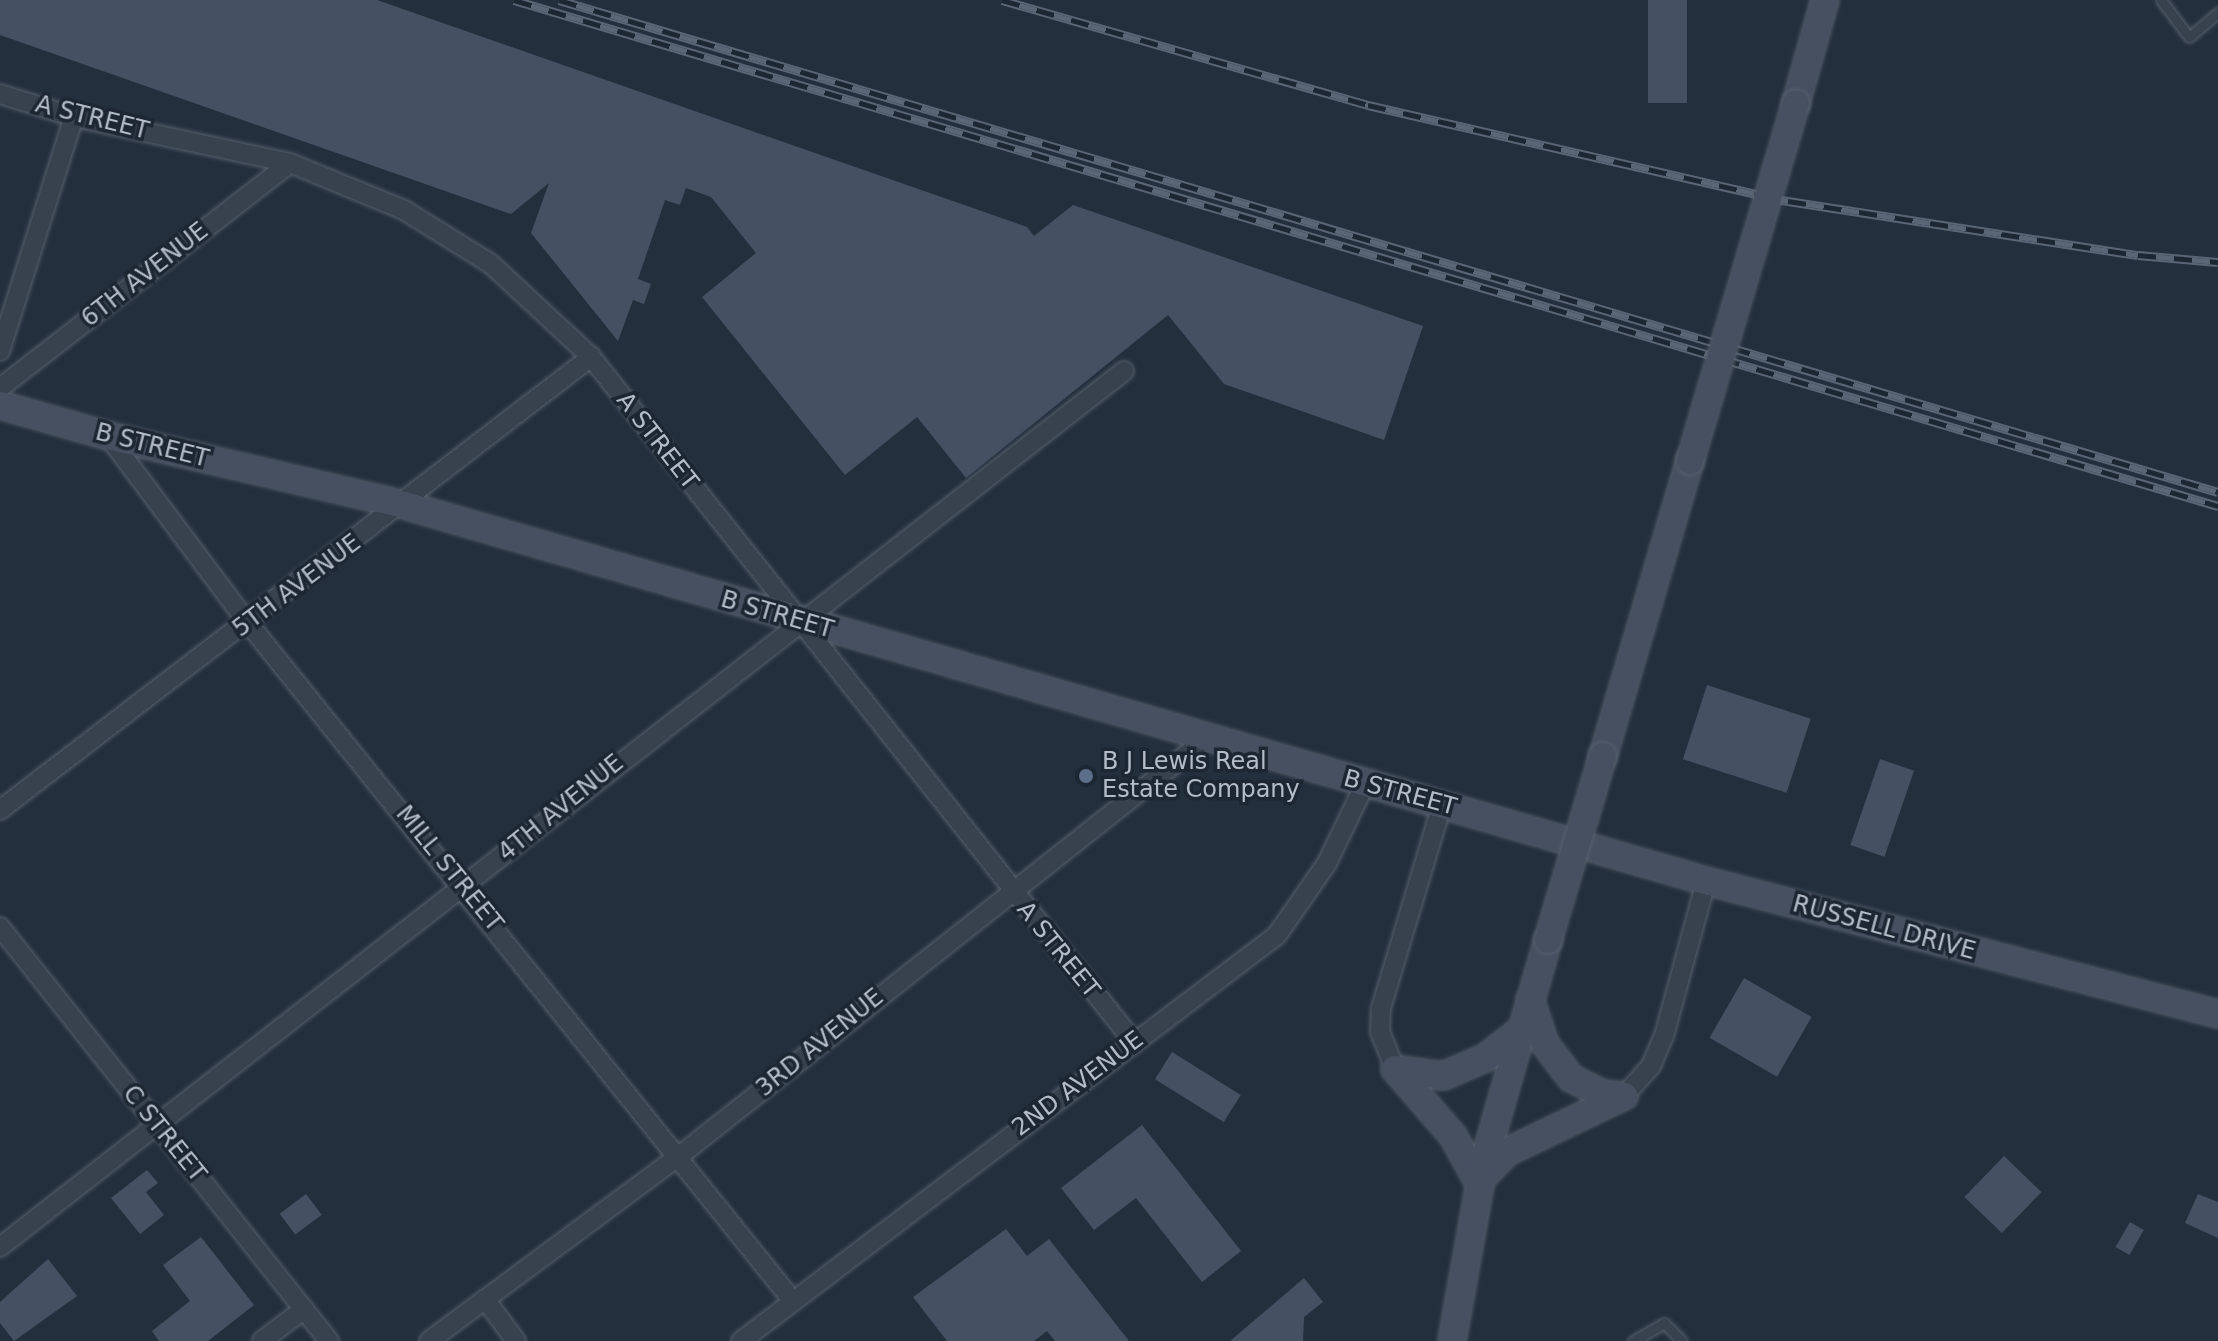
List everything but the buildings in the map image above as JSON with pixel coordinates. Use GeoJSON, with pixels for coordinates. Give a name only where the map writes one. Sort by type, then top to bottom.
{"type":"FeatureCollection","features":[{"type":"Feature","properties":{"kind":"street"},"geometry":{"type":"LineString","coordinates":[[1452,1341],[1480,1182],[1521,1030],[1825,0]]}},
{"type":"Feature","properties":{"kind":"street","name":"A STREET"},"geometry":{"type":"LineString","coordinates":[[0,94],[74,117],[290,163],[404,210],[491,264],[591,357],[1010,891],[1134,1042]]}},
{"type":"Feature","properties":{"kind":"street"},"geometry":{"type":"LineString","coordinates":[[0,351],[74,117]]}},
{"type":"Feature","properties":{"kind":"street","name":"6TH AVENUE"},"geometry":{"type":"LineString","coordinates":[[0,388],[290,163]]}},
{"type":"Feature","properties":{"kind":"street","name":"5TH AVENUE"},"geometry":{"type":"LineString","coordinates":[[0,810],[404,505],[591,357]]}},
{"type":"Feature","properties":{"kind":"street","name":"4TH AVENUE"},"geometry":{"type":"LineString","coordinates":[[0,1247],[1124,371]]}},
{"type":"Feature","properties":{"kind":"street","name":"B STREET"},"geometry":{"type":"LineString","coordinates":[[0,405],[108,436],[404,505],[1206,739],[1552,834]]}},
{"type":"Feature","properties":{"kind":"street","name":"MILL STREET"},"geometry":{"type":"LineString","coordinates":[[108,436],[248,623],[464,886],[792,1300]]}},
{"type":"Feature","properties":{"kind":"street","name":"3RD AVENUE"},"geometry":{"type":"LineString","coordinates":[[429,1341],[678,1157],[1010,891],[1206,739]]}},
{"type":"Feature","properties":{"kind":"street","name":"2ND AVENUE"},"geometry":{"type":"LineString","coordinates":[[741,1341],[1277,935],[1327,863],[1365,784]]}},
{"type":"Feature","properties":{"kind":"street"},"geometry":{"type":"LineString","coordinates":[[1442,805],[1381,1008],[1380,1032],[1395,1069],[1453,1136],[1480,1182]]}},
{"type":"Feature","properties":{"kind":"street","name":"RUSSELL DRIVE"},"geometry":{"type":"LineString","coordinates":[[1552,834],[1706,881],[2218,1014]]}},
{"type":"Feature","properties":{"kind":"street"},"geometry":{"type":"LineString","coordinates":[[1480,1182],[1519,1145],[1602,1111],[1624,1096],[1651,1066],[1664,1036],[1706,881]]}},
{"type":"Feature","properties":{"kind":"street","name":"C STREET"},"geometry":{"type":"LineString","coordinates":[[2,935],[329,1341]]}},
{"type":"Feature","properties":{"kind":"street"},"geometry":{"type":"LineString","coordinates":[[1530,999],[1545,1044],[1571,1078],[1602,1094],[1624,1096]]}},
{"type":"Feature","properties":{"kind":"street"},"geometry":{"type":"LineString","coordinates":[[1395,1069],[1443,1076],[1485,1058],[1521,1030]]}},
{"type":"Feature","properties":{"kind":"street"},"geometry":{"type":"LineString","coordinates":[[485,1299],[516,1341]]}},
{"type":"Feature","properties":{"kind":"street"},"geometry":{"type":"LineString","coordinates":[[262,1341],[304,1309]]}},
{"type":"Feature","properties":{"kind":"lane"},"geometry":{"type":"LineString","coordinates":[[2161,0],[2189,37],[2218,13]]}},
{"type":"Feature","properties":{"kind":"lane"},"geometry":{"type":"LineString","coordinates":[[1633,1341],[1664,1323],[1682,1341]]}},
{"type":"Feature","properties":{"kind":"lane"},"geometry":{"type":"LineString","coordinates":[[1452,1341],[1462,1341]]}},
{"type":"Feature","properties":{"kind":"railway"},"geometry":{"type":"LineString","coordinates":[[514,0],[2218,506]]}},
{"type":"Feature","properties":{"kind":"railway"},"geometry":{"type":"LineString","coordinates":[[559,0],[2218,492]]}},
{"type":"Feature","properties":{"kind":"railway"},"geometry":{"type":"LineString","coordinates":[[1002,0],[1368,105],[1788,201],[2138,255],[2218,262]]}},
{"type":"Feature","properties":{"kind":"place","name":"B J Lewis Real Estate Company"},"geometry":{"type":"Point","coordinates":[1086,776]}}]}
